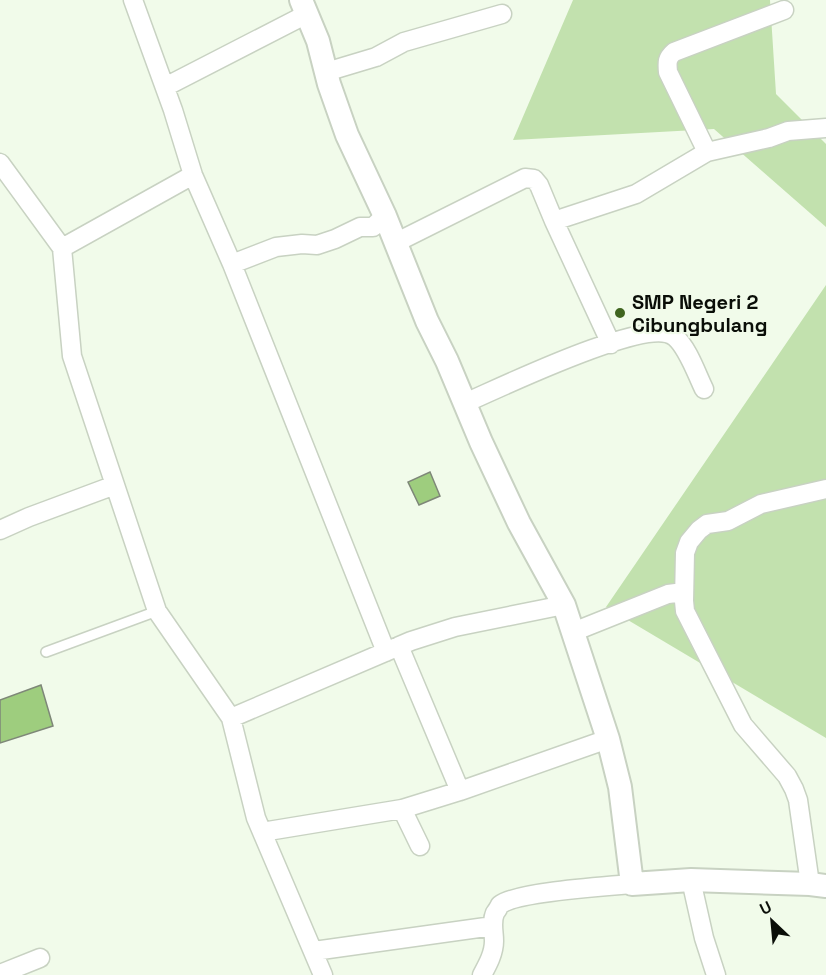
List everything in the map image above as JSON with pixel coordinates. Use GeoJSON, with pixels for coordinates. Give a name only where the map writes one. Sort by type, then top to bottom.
{"type":"FeatureCollection","features":[{"type":"Feature","properties":{"kind":"street"},"geometry":{"type":"LineString","coordinates":[[133,0],[194,175],[393,649],[460,791]]}},
{"type":"Feature","properties":{"kind":"street"},"geometry":{"type":"LineString","coordinates":[[165,87],[304,7],[318,41],[347,135],[385,216],[427,321],[519,523],[564,605],[608,739],[620,787],[632,884]]}},
{"type":"Feature","properties":{"kind":"street"},"geometry":{"type":"LineString","coordinates":[[707,152],[668,72],[668,57],[674,52],[784,10]]}},
{"type":"Feature","properties":{"kind":"street"},"geometry":{"type":"LineString","coordinates":[[326,72],[376,57],[404,42],[501,14]]}},
{"type":"Feature","properties":{"kind":"street"},"geometry":{"type":"LineString","coordinates":[[554,221],[636,194],[707,152],[769,138],[788,131],[826,128]]}},
{"type":"Feature","properties":{"kind":"street"},"geometry":{"type":"LineString","coordinates":[[0,163],[62,248],[72,356],[157,611],[231,718],[256,818],[323,975]]}},
{"type":"Feature","properties":{"kind":"street"},"geometry":{"type":"LineString","coordinates":[[62,248],[194,175]]}},
{"type":"Feature","properties":{"kind":"street"},"geometry":{"type":"LineString","coordinates":[[395,243],[525,178],[534,179],[539,185],[611,344]]}},
{"type":"Feature","properties":{"kind":"street"},"geometry":{"type":"LineString","coordinates":[[232,264],[276,247],[317,245],[360,227],[373,227],[385,216]]}},
{"type":"Feature","properties":{"kind":"street"},"geometry":{"type":"LineString","coordinates":[[465,403],[551,365],[604,345],[643,334],[666,333],[675,337],[685,350],[704,389]]}},
{"type":"Feature","properties":{"kind":"street"},"geometry":{"type":"LineString","coordinates":[[1,527],[115,485]]}},
{"type":"Feature","properties":{"kind":"street"},"geometry":{"type":"LineString","coordinates":[[482,975],[490,961],[494,942],[495,913],[500,905],[508,902],[539,895],[632,884],[691,880],[818,885],[794,789],[787,776],[743,725],[685,611],[684,592],[685,553],[689,542],[699,530],[707,525],[728,521],[762,504],[826,489]]}},
{"type":"Feature","properties":{"kind":"street"},"geometry":{"type":"LineString","coordinates":[[573,632],[668,594],[684,592]]}},
{"type":"Feature","properties":{"kind":"street"},"geometry":{"type":"LineString","coordinates":[[231,718],[393,649],[455,627],[564,605]]}},
{"type":"Feature","properties":{"kind":"street"},"geometry":{"type":"LineString","coordinates":[[262,832],[402,809],[608,739]]}},
{"type":"Feature","properties":{"kind":"street"},"geometry":{"type":"LineString","coordinates":[[402,809],[420,846]]}},
{"type":"Feature","properties":{"kind":"street"},"geometry":{"type":"LineString","coordinates":[[691,880],[704,938],[716,975]]}},
{"type":"Feature","properties":{"kind":"street"},"geometry":{"type":"LineString","coordinates":[[314,951],[493,926]]}},
{"type":"Feature","properties":{"kind":"street"},"geometry":{"type":"LineString","coordinates":[[0,974],[40,957]]}},
{"type":"Feature","properties":{"kind":"lane"},"geometry":{"type":"LineString","coordinates":[[46,652],[157,611]]}},
{"type":"Feature","properties":{"kind":"green space"},"geometry":{"type":"Polygon","coordinates":[[[573,0],[770,0],[776,94],[826,144],[826,227],[714,129],[513,140],[573,0]]]}},
{"type":"Feature","properties":{"kind":"green space"},"geometry":{"type":"Polygon","coordinates":[[[826,285],[826,738],[606,607],[826,285]]]}},
{"type":"Feature","properties":{"kind":"building"},"geometry":{"type":"Polygon","coordinates":[[[430,472],[440,496],[419,505],[408,482],[430,472]]]}},
{"type":"Feature","properties":{"kind":"building"},"geometry":{"type":"Polygon","coordinates":[[[41,685],[53,726],[0,743],[0,700],[41,685]]]}},
{"type":"Feature","properties":{"kind":"place","name":"SMP Negeri 2 Cibungbulang"},"geometry":{"type":"Point","coordinates":[620,313]}}]}
